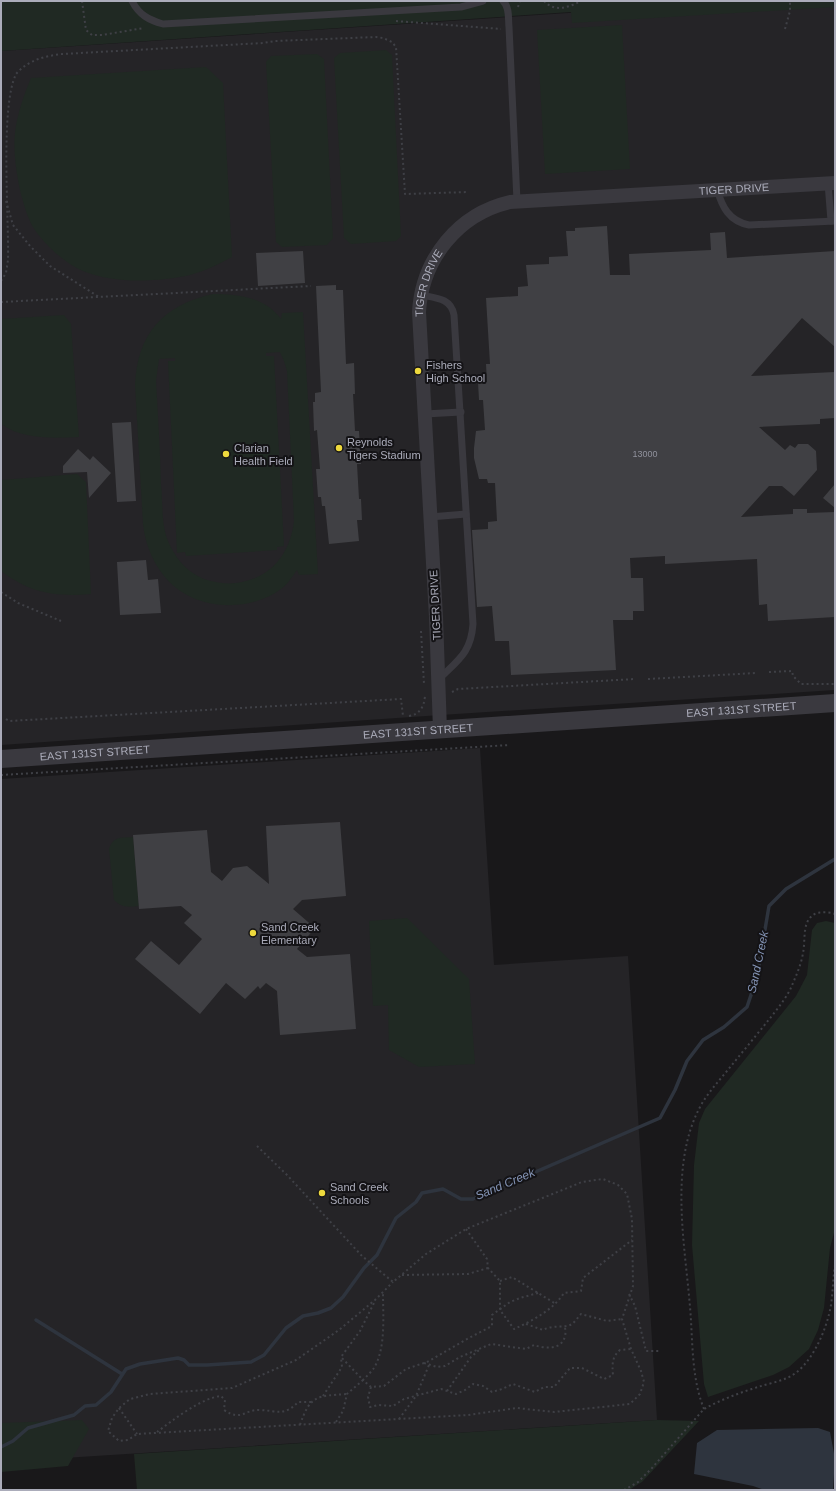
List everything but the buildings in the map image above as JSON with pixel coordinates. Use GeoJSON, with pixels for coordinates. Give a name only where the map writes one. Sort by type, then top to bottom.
{"type":"FeatureCollection","features":[{"type":"Feature","properties":{"kind":"street","name":"TIGER DRIVE"},"geometry":{"type":"LineString","coordinates":[[440,730],[439,679],[419,318],[421,295],[426,276],[435,257],[455,231],[471,218],[502,204],[517,201],[832,183]]}},
{"type":"Feature","properties":{"kind":"street","name":"EAST 131ST STREET"},"geometry":{"type":"LineString","coordinates":[[1,759],[835,703]]}},
{"type":"Feature","properties":{"kind":"lane"},"geometry":{"type":"LineString","coordinates":[[132,1],[135,7],[144,16],[153,22],[163,24],[461,7],[483,1]]}},
{"type":"Feature","properties":{"kind":"lane"},"geometry":{"type":"LineString","coordinates":[[503,1],[506,3],[509,27],[517,201]]}},
{"type":"Feature","properties":{"kind":"lane"},"geometry":{"type":"LineString","coordinates":[[717,189],[722,206],[732,217],[743,224],[833,221],[832,183]]}},
{"type":"Feature","properties":{"kind":"lane"},"geometry":{"type":"LineString","coordinates":[[421,295],[442,299],[453,308],[461,412],[473,624],[472,634],[466,652],[439,679]]}},
{"type":"Feature","properties":{"kind":"lane"},"geometry":{"type":"LineString","coordinates":[[425,414],[461,412]]}},
{"type":"Feature","properties":{"kind":"lane"},"geometry":{"type":"LineString","coordinates":[[430,517],[466,514]]}},
{"type":"Feature","properties":{"kind":"path"},"geometry":{"type":"LineString","coordinates":[[544,1],[552,7],[558,9],[565,8],[581,1]]}},
{"type":"Feature","properties":{"kind":"path"},"geometry":{"type":"LineString","coordinates":[[786,29],[790,11],[790,1]]}},
{"type":"Feature","properties":{"kind":"path"},"geometry":{"type":"LineString","coordinates":[[6,100],[9,87],[16,74],[26,65],[45,56],[263,43],[275,41],[366,37],[383,38],[392,42],[396,47],[405,194],[468,192]]}},
{"type":"Feature","properties":{"kind":"path"},"geometry":{"type":"LineString","coordinates":[[1,281],[6,273],[8,260],[3,169]]}},
{"type":"Feature","properties":{"kind":"path"},"geometry":{"type":"LineString","coordinates":[[4,197],[13,226],[30,246],[50,266],[100,297]]}},
{"type":"Feature","properties":{"kind":"path"},"geometry":{"type":"LineString","coordinates":[[1,302],[311,286]]}},
{"type":"Feature","properties":{"kind":"path"},"geometry":{"type":"LineString","coordinates":[[1,592],[18,603],[61,620]]}},
{"type":"Feature","properties":{"kind":"path"},"geometry":{"type":"LineString","coordinates":[[6,719],[10,721],[401,699],[402,716],[414,715],[419,711],[425,702],[421,631]]}},
{"type":"Feature","properties":{"kind":"path"},"geometry":{"type":"LineString","coordinates":[[769,672],[792,671],[793,676],[800,684],[835,684]]}},
{"type":"Feature","properties":{"kind":"path"},"geometry":{"type":"LineString","coordinates":[[648,679],[756,673]]}},
{"type":"Feature","properties":{"kind":"path"},"geometry":{"type":"LineString","coordinates":[[447,695],[458,689],[635,679]]}},
{"type":"Feature","properties":{"kind":"path"},"geometry":{"type":"LineString","coordinates":[[1,775],[510,745]]}},
{"type":"Feature","properties":{"kind":"path"},"geometry":{"type":"LineString","coordinates":[[704,1409],[698,1394],[696,1379],[690,1296],[683,1230],[684,1169],[687,1144],[692,1123],[711,1089],[776,1012],[789,992],[799,969],[803,952],[806,923],[812,916],[820,913],[835,914]]}},
{"type":"Feature","properties":{"kind":"path"},"geometry":{"type":"LineString","coordinates":[[257,1146],[287,1175],[364,1257],[393,1282]]}},
{"type":"Feature","properties":{"kind":"path"},"geometry":{"type":"LineString","coordinates":[[602,1179],[618,1185],[627,1194],[632,1219],[633,1286],[629,1294],[622,1319],[631,1349],[641,1371],[644,1382],[640,1394],[630,1404],[554,1412],[517,1408],[468,1415],[136,1434],[128,1440],[119,1441],[108,1431],[112,1418],[119,1408],[130,1399],[150,1394],[232,1388],[296,1360],[339,1330],[375,1300],[401,1274],[426,1254],[466,1229],[582,1182],[602,1179]]}},
{"type":"Feature","properties":{"kind":"path"},"geometry":{"type":"LineString","coordinates":[[466,1229],[487,1259],[488,1268],[500,1281],[500,1310],[514,1329],[556,1304],[564,1293],[581,1291],[583,1278],[632,1240]]}},
{"type":"Feature","properties":{"kind":"path"},"geometry":{"type":"LineString","coordinates":[[624,1490],[638,1482],[652,1468],[704,1409],[749,1390],[788,1378],[807,1362],[826,1326],[831,1306],[835,1265]]}},
{"type":"Feature","properties":{"kind":"path"},"geometry":{"type":"LineString","coordinates":[[401,1274],[468,1274],[488,1268]]}},
{"type":"Feature","properties":{"kind":"path"},"geometry":{"type":"LineString","coordinates":[[500,1281],[512,1277],[556,1304]]}},
{"type":"Feature","properties":{"kind":"path"},"geometry":{"type":"LineString","coordinates":[[336,1423],[343,1411],[347,1394],[374,1368],[380,1353],[383,1292]]}},
{"type":"Feature","properties":{"kind":"path"},"geometry":{"type":"LineString","coordinates":[[341,1357],[371,1387],[384,1386],[406,1369],[424,1363],[492,1326],[492,1315],[510,1302],[538,1293]]}},
{"type":"Feature","properties":{"kind":"path"},"geometry":{"type":"LineString","coordinates":[[629,1294],[635,1306],[646,1351],[659,1351]]}},
{"type":"Feature","properties":{"kind":"path"},"geometry":{"type":"LineString","coordinates":[[323,1396],[342,1367],[341,1357],[360,1331],[375,1300]]}},
{"type":"Feature","properties":{"kind":"path"},"geometry":{"type":"LineString","coordinates":[[526,1323],[543,1330],[550,1326],[566,1326],[572,1324],[581,1314],[607,1321],[622,1319]]}},
{"type":"Feature","properties":{"kind":"path"},"geometry":{"type":"LineString","coordinates":[[424,1363],[437,1367],[445,1366],[460,1357],[491,1344],[526,1349],[534,1344],[539,1347],[553,1348],[561,1343],[565,1336],[566,1326]]}},
{"type":"Feature","properties":{"kind":"path"},"geometry":{"type":"LineString","coordinates":[[447,1391],[471,1357],[481,1348]]}},
{"type":"Feature","properties":{"kind":"path"},"geometry":{"type":"LineString","coordinates":[[371,1387],[368,1397],[370,1407],[393,1406],[404,1399],[441,1389],[456,1394],[473,1384],[483,1386],[492,1392],[513,1384],[535,1392],[544,1386],[554,1386],[570,1368],[582,1368],[604,1378],[613,1375],[612,1363],[614,1355],[620,1350],[631,1349]]}},
{"type":"Feature","properties":{"kind":"path"},"geometry":{"type":"LineString","coordinates":[[399,1419],[416,1396],[429,1365]]}},
{"type":"Feature","properties":{"kind":"path"},"geometry":{"type":"LineString","coordinates":[[300,1425],[304,1411],[311,1402],[323,1396],[347,1394]]}},
{"type":"Feature","properties":{"kind":"path"},"geometry":{"type":"LineString","coordinates":[[156,1433],[179,1416],[212,1397],[221,1396],[225,1400],[224,1410],[230,1414],[240,1416],[259,1410],[280,1412],[291,1410],[298,1402],[311,1402]]}},
{"type":"Feature","properties":{"kind":"path"},"geometry":{"type":"LineString","coordinates":[[119,1408],[136,1434]]}},
{"type":"Feature","properties":{"kind":"shaded area"},"geometry":{"type":"Polygon","coordinates":[[[1,1],[835,1],[835,7],[572,23],[571,12],[1,51],[1,1]]]}},
{"type":"Feature","properties":{"kind":"shaded area","name":"Fishers High School"},"geometry":{"type":"Polygon","coordinates":[[[835,1],[835,690],[1,745],[1,51],[583,12],[835,1]]]}},
{"type":"Feature","properties":{"kind":"shaded area"},"geometry":{"type":"Polygon","coordinates":[[[622,25],[630,169],[545,174],[537,30],[622,25]]]}},
{"type":"Feature","properties":{"kind":"shaded area"},"geometry":{"type":"Polygon","coordinates":[[[386,50],[392,55],[401,236],[396,241],[351,244],[344,238],[334,58],[340,53],[386,50]]]}},
{"type":"Feature","properties":{"kind":"shaded area"},"geometry":{"type":"Polygon","coordinates":[[[317,54],[324,59],[333,238],[327,245],[282,247],[276,242],[266,62],[271,56],[317,54]]]}},
{"type":"Feature","properties":{"kind":"shaded area"},"geometry":{"type":"Polygon","coordinates":[[[206,67],[223,83],[232,257],[212,267],[190,275],[150,280],[122,280],[95,275],[76,268],[63,259],[39,236],[30,221],[22,197],[16,169],[14,143],[17,119],[31,78],[206,67]]]}},
{"type":"Feature","properties":{"kind":"shaded area"},"geometry":{"type":"Polygon","coordinates":[[[213,294],[250,298],[267,306],[281,319],[282,313],[303,312],[318,574],[299,575],[297,570],[288,583],[281,589],[267,597],[251,603],[235,605],[218,604],[201,601],[186,594],[172,585],[157,567],[145,537],[135,385],[137,367],[141,351],[147,337],[156,324],[167,314],[195,299],[213,294]],[[280,352],[266,353],[266,356],[274,356],[284,546],[277,547],[277,550],[186,556],[185,552],[177,553],[168,361],[175,361],[175,358],[159,359],[156,381],[164,528],[168,541],[175,555],[190,571],[203,579],[217,582],[239,583],[255,578],[263,574],[277,562],[287,547],[290,539],[294,521],[287,371],[280,352]]]}},
{"type":"Feature","properties":{"kind":"shaded area"},"geometry":{"type":"Polygon","coordinates":[[[64,315],[71,324],[79,437],[38,437],[19,433],[1,424],[1,319],[64,315]]]}},
{"type":"Feature","properties":{"kind":"shaded area"},"geometry":{"type":"Polygon","coordinates":[[[77,474],[86,482],[91,594],[66,595],[43,592],[22,584],[1,571],[1,480],[77,474]]]}},
{"type":"Feature","properties":{"kind":"shaded area","name":"Sand Creek Schools"},"geometry":{"type":"Polygon","coordinates":[[[480,748],[494,965],[628,956],[657,1420],[1,1462],[1,779],[480,748]]]}},
{"type":"Feature","properties":{"kind":"shaded area"},"geometry":{"type":"Polygon","coordinates":[[[133,837],[139,906],[128,907],[123,906],[114,900],[109,849],[113,842],[118,838],[133,837]]]}},
{"type":"Feature","properties":{"kind":"shaded area"},"geometry":{"type":"Polygon","coordinates":[[[407,918],[469,979],[475,1064],[419,1067],[389,1050],[388,1005],[373,1006],[369,921],[407,918]]]}},
{"type":"Feature","properties":{"kind":"shaded area"},"geometry":{"type":"Polygon","coordinates":[[[826,921],[835,923],[835,1229],[830,1248],[824,1308],[818,1330],[809,1349],[789,1367],[773,1375],[708,1397],[704,1384],[692,1245],[694,1165],[699,1123],[705,1109],[796,996],[807,975],[812,930],[817,923],[826,921]]]}},
{"type":"Feature","properties":{"kind":"shaded area"},"geometry":{"type":"Polygon","coordinates":[[[82,1420],[89,1429],[68,1466],[1,1472],[1,1423],[82,1420]]]}},
{"type":"Feature","properties":{"kind":"shaded area"},"geometry":{"type":"Polygon","coordinates":[[[657,1420],[699,1421],[642,1482],[629,1490],[137,1490],[134,1454],[657,1420]]]}},
{"type":"Feature","properties":{"kind":"shaded area"},"geometry":{"type":"Polygon","coordinates":[[[818,1428],[830,1432],[835,1459],[833,1490],[765,1490],[753,1486],[694,1474],[697,1443],[717,1430],[818,1428]]]}},
{"type":"Feature","properties":{"kind":"waterway","name":"Sand Creek"},"geometry":{"type":"LineString","coordinates":[[1,1447],[13,1441],[28,1428],[74,1415],[85,1406],[96,1405],[111,1392],[126,1369],[140,1364],[178,1358],[184,1360],[189,1365],[251,1362],[264,1355],[286,1328],[303,1316],[318,1313],[331,1308],[343,1297],[364,1268],[377,1255],[396,1218],[416,1202],[422,1193],[443,1189],[461,1199],[473,1199],[660,1118],[675,1090],[687,1061],[703,1040],[724,1027],[747,1007],[757,977],[769,906],[786,889],[835,859]]}},
{"type":"Feature","properties":{"kind":"waterway"},"geometry":{"type":"LineString","coordinates":[[36,1320],[122,1374]]}},
{"type":"Feature","properties":{"kind":"place","name":"Fishers High School"},"geometry":{"type":"Point","coordinates":[418,371]}},
{"type":"Feature","properties":{"kind":"place","name":"Reynolds Tigers Stadium"},"geometry":{"type":"Point","coordinates":[339,448]}},
{"type":"Feature","properties":{"kind":"place","name":"Clarian Health Field"},"geometry":{"type":"Point","coordinates":[226,454]}},
{"type":"Feature","properties":{"kind":"place","name":"Sand Creek Elementary"},"geometry":{"type":"Point","coordinates":[253,933]}},
{"type":"Feature","properties":{"kind":"place","name":"Sand Creek Schools"},"geometry":{"type":"Point","coordinates":[322,1193]}}]}
